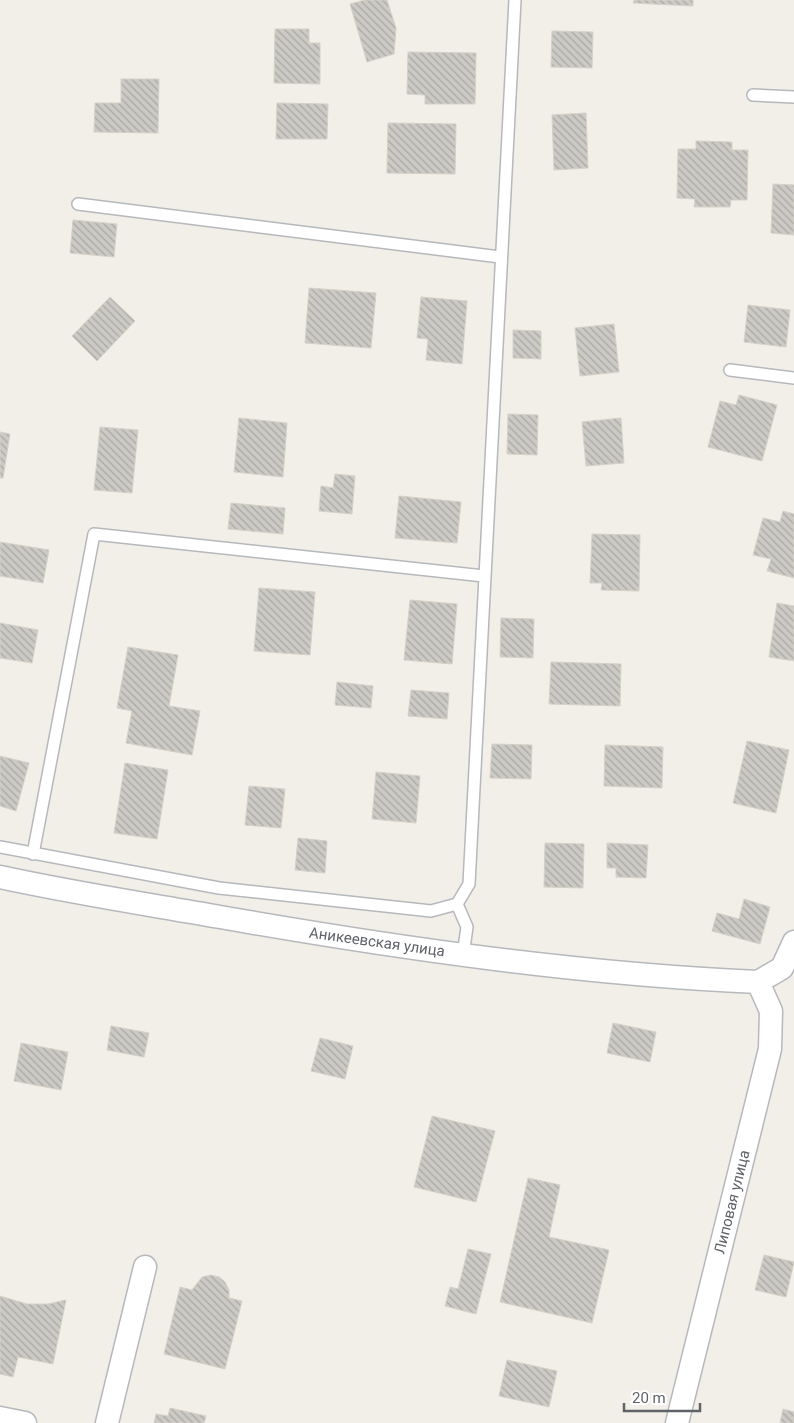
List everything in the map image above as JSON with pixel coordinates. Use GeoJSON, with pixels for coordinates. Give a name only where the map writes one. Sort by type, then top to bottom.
{"type":"FeatureCollection","features":[{"type":"Feature","properties":{"kind":"street","name":"Аникеевская улица"},"geometry":{"type":"LineString","coordinates":[[0,878],[294,930],[463,955],[702,979],[758,982]]}},
{"type":"Feature","properties":{"kind":"street"},"geometry":{"type":"LineString","coordinates":[[758,982],[788,970],[794,942]]}},
{"type":"Feature","properties":{"kind":"street","name":"Липовая улица"},"geometry":{"type":"LineString","coordinates":[[677,1423],[770,1049],[771,1010],[758,982]]}},
{"type":"Feature","properties":{"kind":"street"},"geometry":{"type":"LineString","coordinates":[[107,1423],[144,1267]]}},
{"type":"Feature","properties":{"kind":"street"},"geometry":{"type":"LineString","coordinates":[[0,1418],[25,1423]]}},
{"type":"Feature","properties":{"kind":"lane"},"geometry":{"type":"LineString","coordinates":[[0,847],[219,888],[431,911],[457,904],[469,884],[500,257],[516,0]]}},
{"type":"Feature","properties":{"kind":"lane"},"geometry":{"type":"LineString","coordinates":[[753,95],[794,96]]}},
{"type":"Feature","properties":{"kind":"lane"},"geometry":{"type":"LineString","coordinates":[[78,204],[500,257]]}},
{"type":"Feature","properties":{"kind":"lane"},"geometry":{"type":"LineString","coordinates":[[730,370],[794,378]]}},
{"type":"Feature","properties":{"kind":"lane"},"geometry":{"type":"LineString","coordinates":[[34,854],[94,534],[484,576]]}},
{"type":"Feature","properties":{"kind":"lane"},"geometry":{"type":"LineString","coordinates":[[457,904],[468,927],[463,955]]}},
{"type":"Feature","properties":{"kind":"building"},"geometry":{"type":"Polygon","coordinates":[[[365,0],[387,0],[396,28],[394,54],[367,62],[350,4],[365,0]]]}},
{"type":"Feature","properties":{"kind":"building"},"geometry":{"type":"Polygon","coordinates":[[[634,0],[693,0],[693,6],[633,3],[634,0]]]}},
{"type":"Feature","properties":{"kind":"building"},"geometry":{"type":"Polygon","coordinates":[[[275,29],[309,29],[309,43],[320,43],[320,84],[274,83],[275,29]]]}},
{"type":"Feature","properties":{"kind":"building"},"geometry":{"type":"Polygon","coordinates":[[[552,31],[593,32],[592,68],[551,67],[552,31]]]}},
{"type":"Feature","properties":{"kind":"building"},"geometry":{"type":"Polygon","coordinates":[[[408,52],[476,53],[475,104],[425,104],[425,95],[407,94],[408,52]]]}},
{"type":"Feature","properties":{"kind":"building"},"geometry":{"type":"Polygon","coordinates":[[[121,79],[159,79],[158,133],[94,132],[95,103],[121,103],[121,79]]]}},
{"type":"Feature","properties":{"kind":"building"},"geometry":{"type":"Polygon","coordinates":[[[277,103],[328,104],[327,139],[276,139],[277,103]]]}},
{"type":"Feature","properties":{"kind":"building"},"geometry":{"type":"Polygon","coordinates":[[[586,113],[588,168],[554,170],[552,115],[586,113]]]}},
{"type":"Feature","properties":{"kind":"building"},"geometry":{"type":"Polygon","coordinates":[[[388,123],[456,124],[455,174],[387,173],[388,123]]]}},
{"type":"Feature","properties":{"kind":"building"},"geometry":{"type":"Polygon","coordinates":[[[696,141],[732,142],[732,150],[748,150],[747,200],[731,200],[730,207],[694,207],[695,199],[677,198],[678,149],[696,149],[696,141]]]}},
{"type":"Feature","properties":{"kind":"building"},"geometry":{"type":"Polygon","coordinates":[[[773,184],[794,185],[794,235],[771,233],[773,184]]]}},
{"type":"Feature","properties":{"kind":"building"},"geometry":{"type":"Polygon","coordinates":[[[73,220],[117,224],[114,257],[70,253],[73,220]]]}},
{"type":"Feature","properties":{"kind":"building"},"geometry":{"type":"Polygon","coordinates":[[[309,288],[376,293],[371,348],[305,343],[309,288]]]}},
{"type":"Feature","properties":{"kind":"building"},"geometry":{"type":"Polygon","coordinates":[[[110,297],[135,321],[97,361],[72,336],[110,297]]]}},
{"type":"Feature","properties":{"kind":"building"},"geometry":{"type":"Polygon","coordinates":[[[421,297],[467,301],[462,364],[426,360],[428,339],[417,338],[421,297]]]}},
{"type":"Feature","properties":{"kind":"building"},"geometry":{"type":"Polygon","coordinates":[[[748,305],[790,310],[786,347],[744,342],[748,305]]]}},
{"type":"Feature","properties":{"kind":"building"},"geometry":{"type":"Polygon","coordinates":[[[614,324],[619,372],[580,376],[575,328],[614,324]]]}},
{"type":"Feature","properties":{"kind":"building"},"geometry":{"type":"Polygon","coordinates":[[[513,330],[541,331],[541,359],[513,358],[513,330]]]}},
{"type":"Feature","properties":{"kind":"building"},"geometry":{"type":"Polygon","coordinates":[[[739,395],[777,405],[762,461],[708,447],[720,401],[736,405],[739,395]]]}},
{"type":"Feature","properties":{"kind":"building"},"geometry":{"type":"Polygon","coordinates":[[[508,414],[538,415],[537,455],[507,454],[508,414]]]}},
{"type":"Feature","properties":{"kind":"building"},"geometry":{"type":"Polygon","coordinates":[[[239,418],[287,423],[283,477],[234,472],[239,418]]]}},
{"type":"Feature","properties":{"kind":"building"},"geometry":{"type":"Polygon","coordinates":[[[621,418],[624,463],[586,466],[582,422],[621,418]]]}},
{"type":"Feature","properties":{"kind":"building"},"geometry":{"type":"Polygon","coordinates":[[[100,427],[138,430],[132,493],[94,490],[100,427]]]}},
{"type":"Feature","properties":{"kind":"building"},"geometry":{"type":"Polygon","coordinates":[[[0,432],[10,434],[3,478],[0,478],[0,432]]]}},
{"type":"Feature","properties":{"kind":"building"},"geometry":{"type":"Polygon","coordinates":[[[335,474],[355,476],[352,514],[319,511],[321,486],[333,488],[335,474]]]}},
{"type":"Feature","properties":{"kind":"building"},"geometry":{"type":"Polygon","coordinates":[[[399,496],[461,502],[457,543],[395,538],[399,496]]]}},
{"type":"Feature","properties":{"kind":"building"},"geometry":{"type":"Polygon","coordinates":[[[231,503],[285,508],[283,534],[228,529],[231,503]]]}},
{"type":"Feature","properties":{"kind":"building"},"geometry":{"type":"Polygon","coordinates":[[[783,511],[794,514],[794,578],[767,571],[771,559],[753,555],[763,518],[780,522],[783,511]]]}},
{"type":"Feature","properties":{"kind":"building"},"geometry":{"type":"Polygon","coordinates":[[[592,534],[640,535],[639,591],[601,590],[602,583],[590,583],[592,534]]]}},
{"type":"Feature","properties":{"kind":"building"},"geometry":{"type":"Polygon","coordinates":[[[0,542],[49,550],[43,583],[0,576],[0,542]]]}},
{"type":"Feature","properties":{"kind":"building"},"geometry":{"type":"Polygon","coordinates":[[[259,588],[315,592],[310,655],[254,651],[259,588]]]}},
{"type":"Feature","properties":{"kind":"building"},"geometry":{"type":"Polygon","coordinates":[[[410,600],[457,604],[452,664],[404,660],[410,600]]]}},
{"type":"Feature","properties":{"kind":"building"},"geometry":{"type":"Polygon","coordinates":[[[777,603],[794,606],[794,661],[769,657],[777,603]]]}},
{"type":"Feature","properties":{"kind":"building"},"geometry":{"type":"Polygon","coordinates":[[[501,618],[534,619],[533,658],[500,657],[501,618]]]}},
{"type":"Feature","properties":{"kind":"building"},"geometry":{"type":"Polygon","coordinates":[[[0,623],[38,630],[32,663],[0,658],[0,623]]]}},
{"type":"Feature","properties":{"kind":"building"},"geometry":{"type":"Polygon","coordinates":[[[128,647],[178,655],[169,706],[200,711],[192,755],[126,743],[132,711],[117,708],[128,647]]]}},
{"type":"Feature","properties":{"kind":"building"},"geometry":{"type":"Polygon","coordinates":[[[551,662],[621,664],[620,706],[549,704],[551,662]]]}},
{"type":"Feature","properties":{"kind":"building"},"geometry":{"type":"Polygon","coordinates":[[[337,682],[373,686],[371,708],[335,705],[337,682]]]}},
{"type":"Feature","properties":{"kind":"building"},"geometry":{"type":"Polygon","coordinates":[[[411,690],[449,693],[447,719],[408,716],[411,690]]]}},
{"type":"Feature","properties":{"kind":"building"},"geometry":{"type":"Polygon","coordinates":[[[747,741],[789,750],[776,813],[733,803],[747,741]]]}},
{"type":"Feature","properties":{"kind":"building"},"geometry":{"type":"Polygon","coordinates":[[[492,744],[532,745],[531,779],[490,778],[492,744]]]}},
{"type":"Feature","properties":{"kind":"building"},"geometry":{"type":"Polygon","coordinates":[[[605,745],[663,747],[662,788],[604,786],[605,745]]]}},
{"type":"Feature","properties":{"kind":"building"},"geometry":{"type":"Polygon","coordinates":[[[0,756],[29,763],[16,811],[0,806],[0,756]]]}},
{"type":"Feature","properties":{"kind":"building"},"geometry":{"type":"Polygon","coordinates":[[[125,763],[168,770],[157,839],[114,833],[125,763]]]}},
{"type":"Feature","properties":{"kind":"building"},"geometry":{"type":"Polygon","coordinates":[[[376,772],[420,776],[416,823],[372,819],[376,772]]]}},
{"type":"Feature","properties":{"kind":"building"},"geometry":{"type":"Polygon","coordinates":[[[249,786],[285,789],[281,828],[245,825],[249,786]]]}},
{"type":"Feature","properties":{"kind":"building"},"geometry":{"type":"Polygon","coordinates":[[[298,838],[327,841],[325,873],[295,870],[298,838]]]}},
{"type":"Feature","properties":{"kind":"building"},"geometry":{"type":"Polygon","coordinates":[[[545,843],[584,844],[583,888],[544,887],[545,843]]]}},
{"type":"Feature","properties":{"kind":"building"},"geometry":{"type":"Polygon","coordinates":[[[607,843],[648,845],[646,878],[616,877],[616,868],[607,868],[607,843]]]}},
{"type":"Feature","properties":{"kind":"building"},"geometry":{"type":"Polygon","coordinates":[[[744,899],[770,907],[760,944],[712,931],[717,913],[739,919],[744,899]]]}},
{"type":"Feature","properties":{"kind":"building"},"geometry":{"type":"Polygon","coordinates":[[[613,1023],[656,1032],[650,1062],[607,1053],[613,1023]]]}},
{"type":"Feature","properties":{"kind":"building"},"geometry":{"type":"Polygon","coordinates":[[[111,1026],[149,1033],[144,1057],[107,1050],[111,1026]]]}},
{"type":"Feature","properties":{"kind":"building"},"geometry":{"type":"Polygon","coordinates":[[[320,1038],[353,1046],[345,1079],[311,1071],[320,1038]]]}},
{"type":"Feature","properties":{"kind":"building"},"geometry":{"type":"Polygon","coordinates":[[[21,1043],[68,1052],[61,1090],[14,1081],[21,1043]]]}},
{"type":"Feature","properties":{"kind":"building"},"geometry":{"type":"Polygon","coordinates":[[[432,1116],[495,1131],[476,1202],[414,1187],[432,1116]]]}},
{"type":"Feature","properties":{"kind":"building"},"geometry":{"type":"Polygon","coordinates":[[[528,1178],[560,1185],[549,1237],[609,1250],[592,1323],[500,1302],[528,1178]]]}},
{"type":"Feature","properties":{"kind":"building"},"geometry":{"type":"Polygon","coordinates":[[[468,1249],[491,1254],[476,1314],[445,1306],[450,1287],[458,1289],[468,1249]]]}},
{"type":"Feature","properties":{"kind":"building"},"geometry":{"type":"Polygon","coordinates":[[[764,1255],[794,1262],[786,1297],[755,1290],[764,1255]]]}},
{"type":"Feature","properties":{"kind":"building"},"geometry":{"type":"Polygon","coordinates":[[[211,1275],[219,1277],[225,1282],[229,1290],[229,1298],[242,1301],[225,1369],[164,1354],[180,1287],[192,1290],[202,1277],[211,1275]]]}},
{"type":"Feature","properties":{"kind":"building"},"geometry":{"type":"Polygon","coordinates":[[[0,1296],[27,1304],[48,1304],[66,1300],[53,1364],[18,1357],[13,1377],[0,1374],[0,1296]]]}},
{"type":"Feature","properties":{"kind":"building"},"geometry":{"type":"Polygon","coordinates":[[[507,1360],[557,1371],[549,1407],[499,1396],[507,1360]]]}},
{"type":"Feature","properties":{"kind":"building"},"geometry":{"type":"Polygon","coordinates":[[[170,1408],[206,1416],[204,1423],[154,1423],[156,1414],[168,1416],[170,1408]]]}},
{"type":"Feature","properties":{"kind":"building"},"geometry":{"type":"Polygon","coordinates":[[[783,1409],[794,1412],[794,1423],[780,1423],[783,1409]]]}}]}
